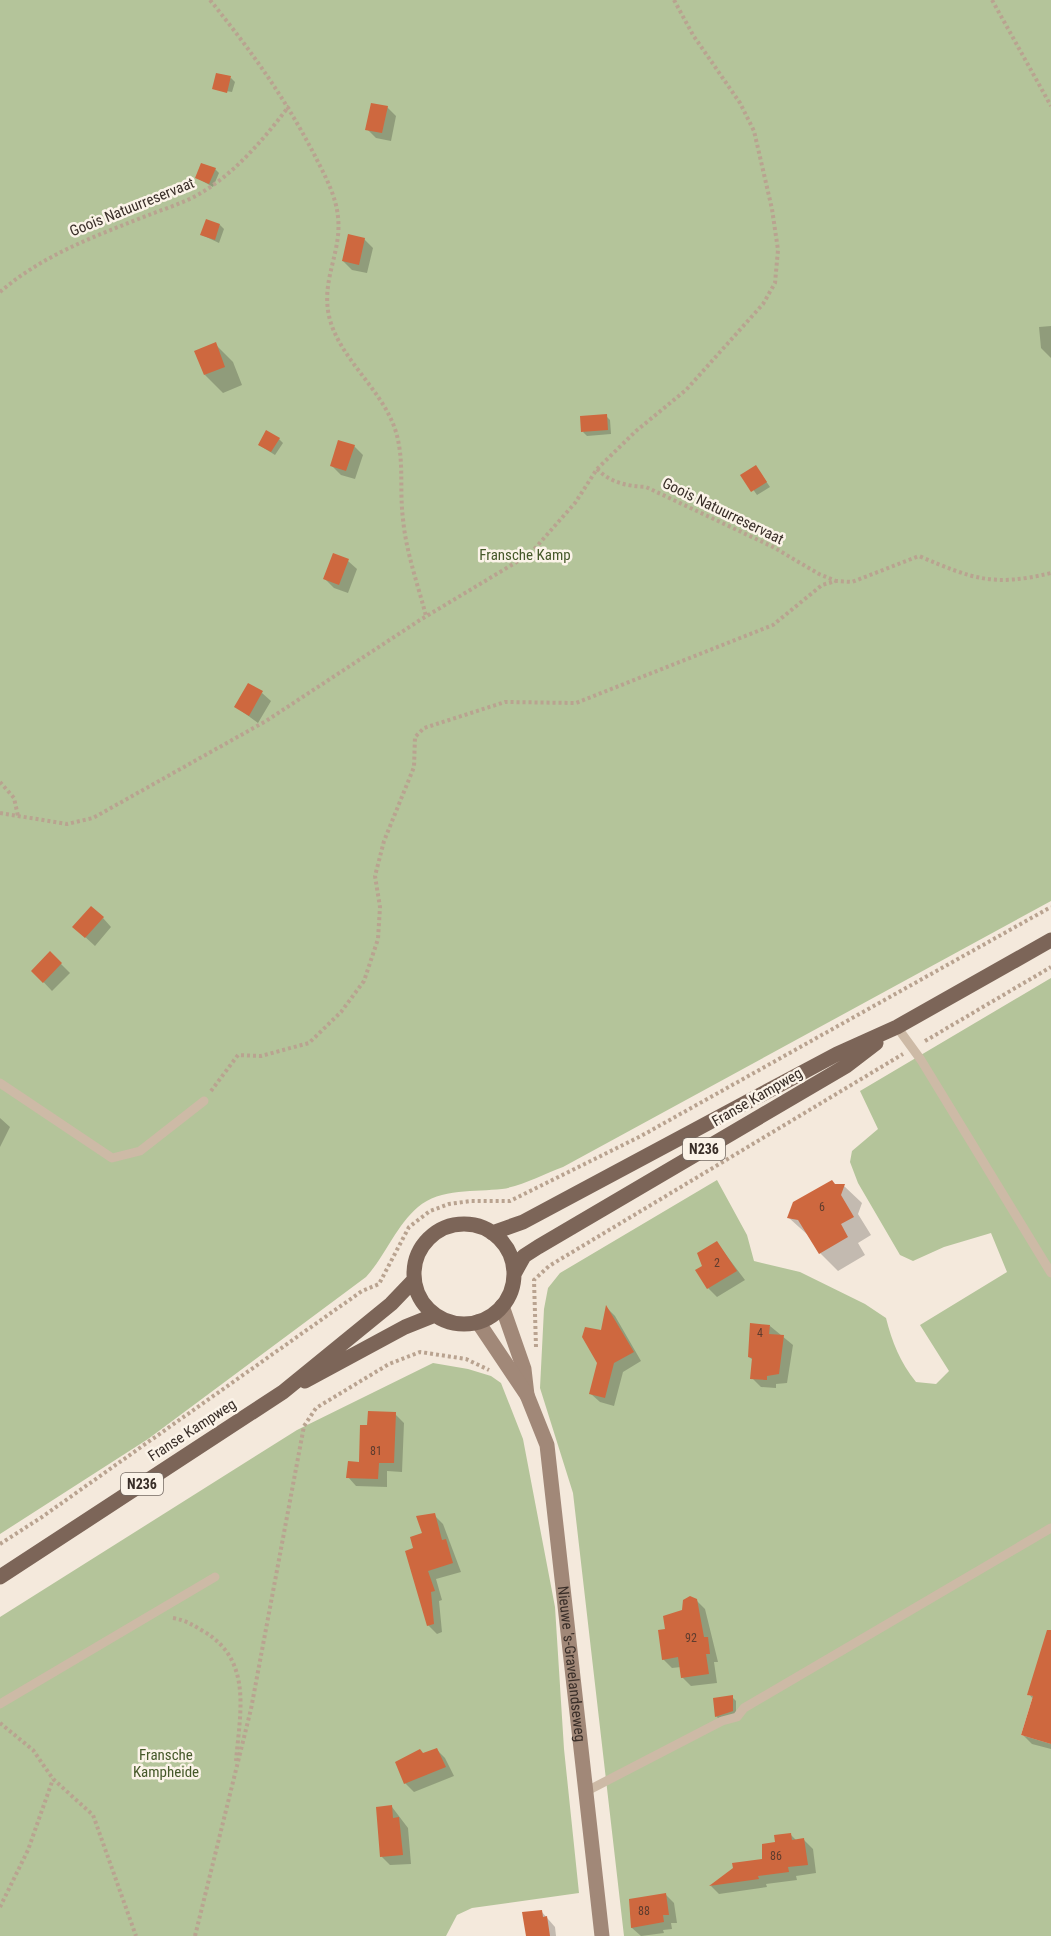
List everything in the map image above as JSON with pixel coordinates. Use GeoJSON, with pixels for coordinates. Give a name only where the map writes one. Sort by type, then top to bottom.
{"type":"FeatureCollection","features":[{"type":"Feature","properties":{"kind":"main road","name":"Franse Kampweg"},"geometry":{"type":"LineString","coordinates":[[492,1233],[523,1222],[837,1054],[897,1027],[1051,940]]}},
{"type":"Feature","properties":{"kind":"main road","name":"Franse Kampweg"},"geometry":{"type":"LineString","coordinates":[[514,1274],[524,1256],[846,1066],[897,1027]]}},
{"type":"Feature","properties":{"kind":"main road"},"geometry":{"type":"LineString","coordinates":[[502,1306],[495,1314],[478,1322],[464,1325],[447,1322],[435,1316],[421,1300],[414,1280],[417,1256],[425,1242],[436,1232],[451,1225],[466,1224],[492,1233],[506,1246],[513,1263],[514,1274]]}},
{"type":"Feature","properties":{"kind":"main road","name":"N236"},"geometry":{"type":"LineString","coordinates":[[502,1306],[511,1291],[514,1274]]}},
{"type":"Feature","properties":{"kind":"main road","name":"Franse Kampweg"},"geometry":{"type":"LineString","coordinates":[[0,1576],[283,1392],[391,1304],[414,1280]]}},
{"type":"Feature","properties":{"kind":"main road","name":"Nieuwe 's-Gravelandseweg"},"geometry":{"type":"LineString","coordinates":[[502,1306],[524,1369],[527,1395]]}},
{"type":"Feature","properties":{"kind":"main road","name":"Franse Kampweg"},"geometry":{"type":"LineString","coordinates":[[283,1392],[338,1365],[405,1327],[435,1316]]}},
{"type":"Feature","properties":{"kind":"main road","name":"Nieuwe 's-Gravelandseweg"},"geometry":{"type":"LineString","coordinates":[[478,1322],[527,1395],[547,1445],[602,1936]]}},
{"type":"Feature","properties":{"kind":"lane"},"geometry":{"type":"LineString","coordinates":[[897,1027],[1051,1273]]}},
{"type":"Feature","properties":{"kind":"lane"},"geometry":{"type":"LineString","coordinates":[[0,1083],[112,1158],[140,1151],[204,1101]]}},
{"type":"Feature","properties":{"kind":"lane"},"geometry":{"type":"LineString","coordinates":[[585,1792],[722,1721],[737,1717],[744,1708],[1051,1528]]}},
{"type":"Feature","properties":{"kind":"lane"},"geometry":{"type":"LineString","coordinates":[[0,1704],[215,1577]]}},
{"type":"Feature","properties":{"kind":"path"},"geometry":{"type":"LineString","coordinates":[[210,0],[259,59],[289,106],[329,184],[338,213],[336,247],[326,284],[329,318],[352,361],[384,405],[395,432],[401,452],[403,519],[426,616]]}},
{"type":"Feature","properties":{"kind":"path"},"geometry":{"type":"LineString","coordinates":[[0,813],[67,824],[93,818],[266,721],[426,616],[530,554],[575,503],[597,469],[636,431],[686,390],[763,304],[775,284],[777,250],[773,219],[754,130],[740,103],[693,35],[674,0]]}},
{"type":"Feature","properties":{"kind":"path"},"geometry":{"type":"LineString","coordinates":[[992,0],[1051,106]]}},
{"type":"Feature","properties":{"kind":"path","name":"Goois Natuurreservaat"},"geometry":{"type":"LineString","coordinates":[[0,292],[38,263],[72,245],[199,194],[220,180],[257,145],[289,106]]}},
{"type":"Feature","properties":{"kind":"path","name":"Goois Natuurreservaat"},"geometry":{"type":"LineString","coordinates":[[597,469],[606,478],[629,486],[646,487],[772,547],[819,574],[836,580]]}},
{"type":"Feature","properties":{"kind":"path"},"geometry":{"type":"LineString","coordinates":[[204,1101],[238,1055],[261,1056],[309,1043],[341,1012],[364,981],[378,939],[380,907],[375,876],[384,841],[414,767],[415,737],[424,728],[506,702],[576,703],[614,690],[773,626],[822,585],[836,580],[852,582],[919,556],[968,577],[995,581],[1019,580],[1051,573]]}},
{"type":"Feature","properties":{"kind":"path"},"geometry":{"type":"LineString","coordinates":[[0,782],[14,798],[18,816]]}},
{"type":"Feature","properties":{"kind":"path"},"geometry":{"type":"LineString","coordinates":[[534,1324],[534,1280],[549,1266],[1051,967]]}},
{"type":"Feature","properties":{"kind":"path"},"geometry":{"type":"LineString","coordinates":[[195,1936],[251,1709],[304,1426],[316,1408],[389,1364],[420,1352],[466,1359]]}},
{"type":"Feature","properties":{"kind":"path"},"geometry":{"type":"LineString","coordinates":[[150,1614],[184,1620],[216,1638],[235,1664],[241,1696],[234,1774]]}},
{"type":"Feature","properties":{"kind":"path"},"geometry":{"type":"LineString","coordinates":[[0,1723],[33,1750],[53,1779],[93,1815],[136,1936]]}},
{"type":"Feature","properties":{"kind":"path"},"geometry":{"type":"LineString","coordinates":[[0,1907],[28,1850],[53,1779]]}},
{"type":"Feature","properties":{"kind":"green space","name":"Fransche Kamp"},"geometry":{"type":"Polygon","coordinates":[[[0,0],[1051,0],[1051,901],[563,1167],[525,1183],[502,1189],[447,1194],[427,1201],[403,1223],[366,1277],[148,1439],[0,1534],[0,0]]]}},
{"type":"Feature","properties":{"kind":"green space"},"geometry":{"type":"Polygon","coordinates":[[[1051,978],[1051,1660],[1028,1695],[1033,1696],[1021,1735],[1051,1744],[1051,1936],[624,1936],[573,1493],[540,1388],[544,1309],[548,1288],[560,1273],[717,1180],[747,1235],[754,1261],[800,1272],[865,1304],[886,1318],[897,1351],[916,1382],[936,1384],[949,1371],[920,1325],[1007,1272],[991,1233],[944,1247],[913,1261],[900,1255],[858,1183],[850,1162],[852,1151],[878,1129],[860,1091],[1051,978]]]}},
{"type":"Feature","properties":{"kind":"green space","name":"Fransche Kampheide"},"geometry":{"type":"Polygon","coordinates":[[[433,1363],[468,1369],[491,1376],[501,1383],[523,1439],[555,1607],[564,1749],[579,1893],[472,1908],[457,1915],[446,1936],[0,1936],[0,1617],[297,1430],[433,1363]]]}},
{"type":"Feature","properties":{"kind":"building"},"geometry":{"type":"Polygon","coordinates":[[[216,73],[231,76],[227,93],[212,89],[216,73]]]}},
{"type":"Feature","properties":{"kind":"building"},"geometry":{"type":"Polygon","coordinates":[[[371,103],[388,106],[382,133],[365,130],[371,103]]]}},
{"type":"Feature","properties":{"kind":"building"},"geometry":{"type":"Polygon","coordinates":[[[201,163],[216,168],[209,184],[195,178],[201,163]]]}},
{"type":"Feature","properties":{"kind":"building"},"geometry":{"type":"Polygon","coordinates":[[[206,219],[220,224],[215,240],[200,235],[206,219]]]}},
{"type":"Feature","properties":{"kind":"building"},"geometry":{"type":"Polygon","coordinates":[[[348,234],[365,238],[359,265],[342,261],[348,234]]]}},
{"type":"Feature","properties":{"kind":"building"},"geometry":{"type":"Polygon","coordinates":[[[216,342],[225,367],[204,375],[194,351],[216,342]]]}},
{"type":"Feature","properties":{"kind":"building"},"geometry":{"type":"Polygon","coordinates":[[[607,414],[608,430],[581,432],[580,416],[607,414]]]}},
{"type":"Feature","properties":{"kind":"building"},"geometry":{"type":"Polygon","coordinates":[[[266,430],[280,438],[271,452],[258,445],[266,430]]]}},
{"type":"Feature","properties":{"kind":"building"},"geometry":{"type":"Polygon","coordinates":[[[338,440],[355,445],[346,471],[330,466],[338,440]]]}},
{"type":"Feature","properties":{"kind":"building"},"geometry":{"type":"Polygon","coordinates":[[[756,465],[767,482],[751,492],[740,475],[756,465]]]}},
{"type":"Feature","properties":{"kind":"building"},"geometry":{"type":"Polygon","coordinates":[[[333,553],[349,559],[339,585],[323,579],[333,553]]]}},
{"type":"Feature","properties":{"kind":"building"},"geometry":{"type":"Polygon","coordinates":[[[248,683],[263,691],[249,716],[234,707],[248,683]]]}},
{"type":"Feature","properties":{"kind":"building"},"geometry":{"type":"Polygon","coordinates":[[[91,906],[104,917],[85,938],[72,927],[91,906]]]}},
{"type":"Feature","properties":{"kind":"building"},"geometry":{"type":"Polygon","coordinates":[[[50,951],[62,963],[43,983],[31,971],[50,951]]]}},
{"type":"Feature","properties":{"kind":"building"},"geometry":{"type":"Polygon","coordinates":[[[832,1180],[835,1184],[845,1184],[841,1195],[854,1217],[841,1224],[848,1237],[819,1254],[798,1220],[787,1218],[793,1202],[832,1180]]]}},
{"type":"Feature","properties":{"kind":"building"},"geometry":{"type":"Polygon","coordinates":[[[717,1241],[737,1271],[707,1289],[695,1270],[702,1266],[697,1253],[717,1241]]]}},
{"type":"Feature","properties":{"kind":"building"},"geometry":{"type":"Polygon","coordinates":[[[606,1305],[634,1352],[614,1363],[605,1398],[589,1394],[597,1363],[582,1337],[585,1327],[601,1330],[606,1305]]]}},
{"type":"Feature","properties":{"kind":"building"},"geometry":{"type":"Polygon","coordinates":[[[750,1323],[770,1325],[769,1334],[784,1335],[779,1374],[767,1376],[767,1380],[750,1379],[752,1358],[748,1357],[750,1323]]]}},
{"type":"Feature","properties":{"kind":"building"},"geometry":{"type":"Polygon","coordinates":[[[368,1411],[396,1412],[394,1463],[379,1463],[378,1479],[346,1478],[348,1461],[359,1462],[360,1425],[367,1425],[368,1411]]]}},
{"type":"Feature","properties":{"kind":"building"},"geometry":{"type":"Polygon","coordinates":[[[435,1513],[442,1540],[446,1539],[453,1563],[428,1571],[435,1591],[431,1592],[434,1624],[427,1626],[405,1551],[413,1548],[410,1537],[422,1533],[416,1516],[435,1513]]]}},
{"type":"Feature","properties":{"kind":"building"},"geometry":{"type":"Polygon","coordinates":[[[690,1596],[697,1599],[704,1637],[708,1637],[710,1654],[706,1654],[709,1674],[681,1678],[678,1657],[662,1660],[658,1630],[665,1629],[663,1616],[682,1610],[683,1600],[690,1596]]]}},
{"type":"Feature","properties":{"kind":"building"},"geometry":{"type":"Polygon","coordinates":[[[1047,1630],[1051,1630],[1051,1744],[1021,1735],[1033,1696],[1027,1695],[1047,1630]]]}},
{"type":"Feature","properties":{"kind":"building"},"geometry":{"type":"Polygon","coordinates":[[[733,1695],[733,1711],[715,1717],[713,1698],[733,1695]]]}},
{"type":"Feature","properties":{"kind":"building"},"geometry":{"type":"Polygon","coordinates":[[[437,1748],[446,1767],[404,1784],[395,1762],[420,1749],[423,1753],[437,1748]]]}},
{"type":"Feature","properties":{"kind":"building"},"geometry":{"type":"Polygon","coordinates":[[[392,1805],[393,1818],[399,1817],[403,1855],[380,1857],[376,1807],[392,1805]]]}},
{"type":"Feature","properties":{"kind":"building"},"geometry":{"type":"Polygon","coordinates":[[[791,1833],[792,1840],[804,1838],[808,1865],[788,1867],[789,1872],[758,1876],[759,1879],[709,1886],[733,1868],[732,1863],[762,1859],[762,1844],[775,1842],[774,1835],[791,1833]]]}},
{"type":"Feature","properties":{"kind":"building"},"geometry":{"type":"Polygon","coordinates":[[[666,1893],[669,1915],[663,1915],[664,1922],[631,1928],[629,1899],[666,1893]]]}},
{"type":"Feature","properties":{"kind":"building"},"geometry":{"type":"Polygon","coordinates":[[[542,1910],[543,1917],[547,1916],[550,1936],[526,1936],[522,1912],[542,1910]]]}}]}
